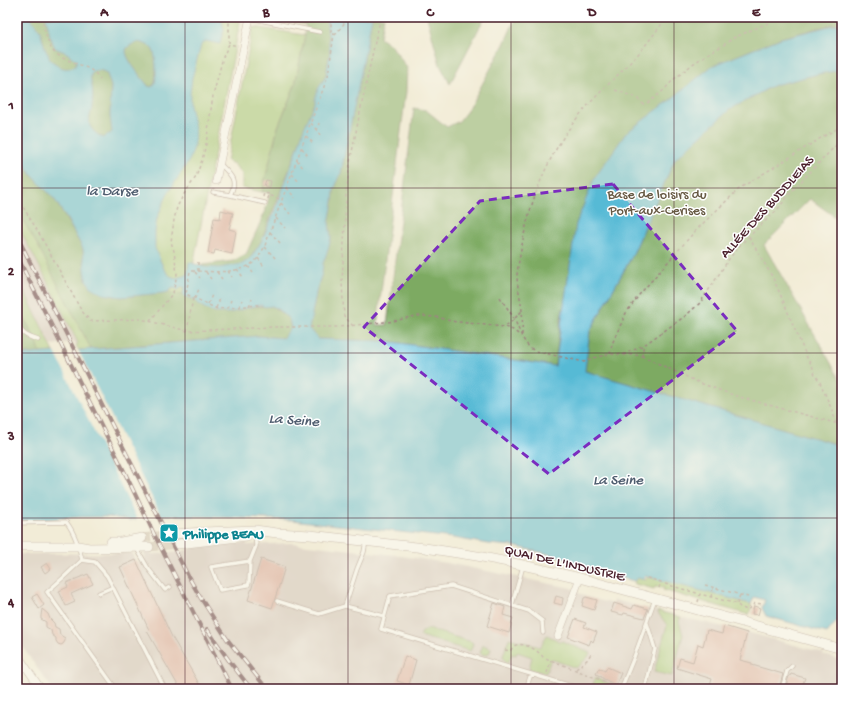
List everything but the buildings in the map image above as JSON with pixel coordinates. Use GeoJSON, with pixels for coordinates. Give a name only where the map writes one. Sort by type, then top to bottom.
{"type":"FeatureCollection","features":[{"type":"Feature","properties":{"kind":"main road","name":"QUAI DE L'INDUSTRIE"},"geometry":{"type":"LineString","coordinates":[[173,534],[204,532],[310,535],[447,551],[477,556],[580,578],[842,649]]}},
{"type":"Feature","properties":{"kind":"main road","name":"QUAI DE L'INDUSTRIE"},"geometry":{"type":"LineString","coordinates":[[178,544],[229,538],[255,533]]}},
{"type":"Feature","properties":{"kind":"main road"},"geometry":{"type":"LineString","coordinates":[[78,546],[88,543],[121,542],[142,538]]}},
{"type":"Feature","properties":{"kind":"main road"},"geometry":{"type":"LineString","coordinates":[[17,546],[78,546],[89,548],[149,547]]}},
{"type":"Feature","properties":{"kind":"street"},"geometry":{"type":"LineString","coordinates":[[216,181],[249,18]]}},
{"type":"Feature","properties":{"kind":"street"},"geometry":{"type":"LineString","coordinates":[[558,636],[580,578]]}},
{"type":"Feature","properties":{"kind":"street"},"geometry":{"type":"LineString","coordinates":[[17,654],[41,689]]}},
{"type":"Feature","properties":{"kind":"lane"},"geometry":{"type":"LineString","coordinates":[[249,18],[320,32]]}},
{"type":"Feature","properties":{"kind":"lane"},"geometry":{"type":"LineString","coordinates":[[219,164],[231,175],[233,180],[234,187],[230,195]]}},
{"type":"Feature","properties":{"kind":"lane"},"geometry":{"type":"LineString","coordinates":[[213,192],[265,203]]}},
{"type":"Feature","properties":{"kind":"lane"},"geometry":{"type":"LineString","coordinates":[[17,325],[23,334],[38,340]]}},
{"type":"Feature","properties":{"kind":"lane"},"geometry":{"type":"LineString","coordinates":[[17,523],[66,522],[69,524],[82,560]]}},
{"type":"Feature","properties":{"kind":"lane"},"geometry":{"type":"LineString","coordinates":[[250,561],[211,567],[220,590],[248,585],[250,561],[256,546],[255,533]]}},
{"type":"Feature","properties":{"kind":"lane"},"geometry":{"type":"LineString","coordinates":[[346,606],[357,569],[364,552],[366,541]]}},
{"type":"Feature","properties":{"kind":"lane"},"geometry":{"type":"LineString","coordinates":[[136,547],[148,568],[165,590],[170,587]]}},
{"type":"Feature","properties":{"kind":"lane"},"geometry":{"type":"LineString","coordinates":[[82,560],[95,562],[107,576],[165,689]]}},
{"type":"Feature","properties":{"kind":"lane"},"geometry":{"type":"LineString","coordinates":[[82,560],[46,592],[116,689]]}},
{"type":"Feature","properties":{"kind":"lane"},"geometry":{"type":"LineString","coordinates":[[512,605],[524,565]]}},
{"type":"Feature","properties":{"kind":"lane"},"geometry":{"type":"LineString","coordinates":[[543,633],[542,621],[528,611],[451,586],[390,596],[381,628],[581,689]]}},
{"type":"Feature","properties":{"kind":"lane"},"geometry":{"type":"LineString","coordinates":[[99,593],[113,587]]}},
{"type":"Feature","properties":{"kind":"lane"},"geometry":{"type":"LineString","coordinates":[[622,688],[655,598]]}},
{"type":"Feature","properties":{"kind":"lane"},"geometry":{"type":"LineString","coordinates":[[277,601],[319,614],[346,606],[384,616]]}},
{"type":"Feature","properties":{"kind":"lane"},"geometry":{"type":"LineString","coordinates":[[645,689],[655,649],[647,622]]}},
{"type":"Feature","properties":{"kind":"lane"},"geometry":{"type":"LineString","coordinates":[[782,689],[786,671],[792,666]]}},
{"type":"Feature","properties":{"kind":"lane"},"geometry":{"type":"LineString","coordinates":[[526,689],[531,674]]}},
{"type":"Feature","properties":{"kind":"path"},"geometry":{"type":"LineString","coordinates":[[41,17],[51,49],[61,57],[94,72],[100,80]]}},
{"type":"Feature","properties":{"kind":"path"},"geometry":{"type":"LineString","coordinates":[[150,321],[173,293],[177,274],[174,251],[171,242],[174,220],[177,207],[196,177],[202,160],[206,144],[213,96],[223,57],[229,44],[229,21],[227,17]]}},
{"type":"Feature","properties":{"kind":"path"},"geometry":{"type":"LineString","coordinates":[[331,17],[331,34],[334,34],[334,36]]}},
{"type":"Feature","properties":{"kind":"path"},"geometry":{"type":"LineString","coordinates":[[353,326],[344,316],[342,282],[347,184],[359,117],[381,17]]}},
{"type":"Feature","properties":{"kind":"path"},"geometry":{"type":"LineString","coordinates":[[522,337],[522,311],[518,280],[520,253],[536,190],[547,165],[562,140],[582,112],[655,34],[667,17]]}},
{"type":"Feature","properties":{"kind":"path"},"geometry":{"type":"LineString","coordinates":[[615,90],[637,98],[643,104],[648,103],[694,63],[714,50],[733,38],[782,17]]}},
{"type":"Feature","properties":{"kind":"path"},"geometry":{"type":"LineString","coordinates":[[258,305],[217,309],[186,294],[190,271],[217,272],[237,270],[248,266],[257,258],[265,246],[328,76],[334,36],[346,21]]}},
{"type":"Feature","properties":{"kind":"path"},"geometry":{"type":"LineString","coordinates":[[229,44],[243,47]]}},
{"type":"Feature","properties":{"kind":"path"},"geometry":{"type":"LineString","coordinates":[[311,123],[322,137]]}},
{"type":"Feature","properties":{"kind":"path"},"geometry":{"type":"LineString","coordinates":[[316,130],[319,123]]}},
{"type":"Feature","properties":{"kind":"path"},"geometry":{"type":"LineString","coordinates":[[610,354],[612,344],[626,313],[696,230],[740,188],[842,126]]}},
{"type":"Feature","properties":{"kind":"path"},"geometry":{"type":"LineString","coordinates":[[306,135],[313,144]]}},
{"type":"Feature","properties":{"kind":"path","name":"ALLÉE DES BUDDLEIAS"},"geometry":{"type":"LineString","coordinates":[[622,355],[644,345],[684,317],[700,302],[741,244],[777,210],[791,192],[842,139]]}},
{"type":"Feature","properties":{"kind":"path"},"geometry":{"type":"LineString","coordinates":[[302,147],[308,156]]}},
{"type":"Feature","properties":{"kind":"path"},"geometry":{"type":"LineString","coordinates":[[297,160],[304,169]]}},
{"type":"Feature","properties":{"kind":"path"},"geometry":{"type":"LineString","coordinates":[[292,173],[300,183]]}},
{"type":"Feature","properties":{"kind":"path"},"geometry":{"type":"LineString","coordinates":[[287,188],[295,198]]}},
{"type":"Feature","properties":{"kind":"path"},"geometry":{"type":"LineString","coordinates":[[265,193],[269,194],[268,195]]}},
{"type":"Feature","properties":{"kind":"path"},"geometry":{"type":"LineString","coordinates":[[17,197],[40,235],[81,310],[90,321],[141,319],[187,331],[273,327],[353,326],[391,322],[419,316],[504,327],[513,330],[522,337]]}},
{"type":"Feature","properties":{"kind":"path"},"geometry":{"type":"LineString","coordinates":[[272,197],[282,201],[290,214]]}},
{"type":"Feature","properties":{"kind":"path"},"geometry":{"type":"LineString","coordinates":[[276,217],[285,228]]}},
{"type":"Feature","properties":{"kind":"path"},"geometry":{"type":"LineString","coordinates":[[270,232],[281,244]]}},
{"type":"Feature","properties":{"kind":"path"},"geometry":{"type":"LineString","coordinates":[[749,237],[773,278],[808,360],[819,380],[832,410],[836,424]]}},
{"type":"Feature","properties":{"kind":"path"},"geometry":{"type":"LineString","coordinates":[[265,246],[276,259]]}},
{"type":"Feature","properties":{"kind":"path"},"geometry":{"type":"LineString","coordinates":[[257,258],[265,268]]}},
{"type":"Feature","properties":{"kind":"path"},"geometry":{"type":"LineString","coordinates":[[198,262],[198,271]]}},
{"type":"Feature","properties":{"kind":"path"},"geometry":{"type":"LineString","coordinates":[[248,266],[253,273]]}},
{"type":"Feature","properties":{"kind":"path"},"geometry":{"type":"LineString","coordinates":[[237,270],[243,277]]}},
{"type":"Feature","properties":{"kind":"path"},"geometry":{"type":"LineString","coordinates":[[194,271],[200,278]]}},
{"type":"Feature","properties":{"kind":"path"},"geometry":{"type":"LineString","coordinates":[[205,271],[211,279]]}},
{"type":"Feature","properties":{"kind":"path"},"geometry":{"type":"LineString","coordinates":[[228,271],[232,277]]}},
{"type":"Feature","properties":{"kind":"path"},"geometry":{"type":"LineString","coordinates":[[217,272],[222,279]]}},
{"type":"Feature","properties":{"kind":"path"},"geometry":{"type":"LineString","coordinates":[[187,331],[194,298],[200,289]]}},
{"type":"Feature","properties":{"kind":"path"},"geometry":{"type":"LineString","coordinates":[[207,304],[212,295]]}},
{"type":"Feature","properties":{"kind":"path"},"geometry":{"type":"LineString","coordinates":[[500,297],[514,318],[528,347],[535,351],[584,362],[610,354],[642,356],[700,383],[736,396],[842,425]]}},
{"type":"Feature","properties":{"kind":"path"},"geometry":{"type":"LineString","coordinates":[[216,308],[220,299]]}},
{"type":"Feature","properties":{"kind":"path"},"geometry":{"type":"LineString","coordinates":[[249,306],[252,299]]}},
{"type":"Feature","properties":{"kind":"path"},"geometry":{"type":"LineString","coordinates":[[228,308],[231,300]]}},
{"type":"Feature","properties":{"kind":"path"},"geometry":{"type":"LineString","coordinates":[[239,307],[242,300]]}},
{"type":"Feature","properties":{"kind":"path"},"geometry":{"type":"LineString","coordinates":[[504,327],[522,311]]}},
{"type":"Feature","properties":{"kind":"path"},"geometry":{"type":"LineString","coordinates":[[642,356],[644,345]]}},
{"type":"Feature","properties":{"kind":"path"},"geometry":{"type":"LineString","coordinates":[[647,578],[661,582],[655,598]]}},
{"type":"Feature","properties":{"kind":"path"},"geometry":{"type":"LineString","coordinates":[[666,584],[737,604],[740,608],[746,610],[755,603],[762,604]]}},
{"type":"Feature","properties":{"kind":"path"},"geometry":{"type":"LineString","coordinates":[[705,585],[748,597]]}},
{"type":"Feature","properties":{"kind":"path"},"geometry":{"type":"LineString","coordinates":[[711,597],[714,588]]}},
{"type":"Feature","properties":{"kind":"path"},"geometry":{"type":"LineString","coordinates":[[697,610],[700,594]]}},
{"type":"Feature","properties":{"kind":"path"},"geometry":{"type":"LineString","coordinates":[[737,604],[740,595]]}},
{"type":"Feature","properties":{"kind":"path"},"geometry":{"type":"LineString","coordinates":[[505,650],[510,651],[515,646],[521,645],[534,649],[543,657],[622,688]]}},
{"type":"Feature","properties":{"kind":"path"},"geometry":{"type":"LineString","coordinates":[[576,669],[588,659],[590,655],[594,654]]}},
{"type":"Feature","properties":{"kind":"path"},"geometry":{"type":"LineString","coordinates":[[546,678],[551,660]]}},
{"type":"Feature","properties":{"kind":"highlighted area"},"geometry":{"type":"Polygon","coordinates":[[[613,184],[737,331],[549,474],[364,327],[480,201],[613,184]]]}},
{"type":"Feature","properties":{"kind":"shaded area"},"geometry":{"type":"Polygon","coordinates":[[[17,225],[42,271],[78,344],[76,345],[74,342],[51,345],[17,276],[17,225]]]}},
{"type":"Feature","properties":{"kind":"shaded area"},"geometry":{"type":"Polygon","coordinates":[[[247,543],[247,545],[291,543],[395,555],[447,563],[571,588],[584,596],[613,604],[614,600],[724,626],[824,653],[823,655],[842,660],[842,689],[53,689],[17,639],[17,554],[132,553],[136,562],[141,563],[145,559],[144,552],[154,554],[180,552],[194,547],[247,543]]]}},
{"type":"Feature","properties":{"kind":"green space","name":"la Darse"},"geometry":{"type":"Polygon","coordinates":[[[17,17],[241,17],[178,344],[78,350],[76,345],[78,343],[17,225],[17,17]]]}},
{"type":"Feature","properties":{"kind":"green space"},"geometry":{"type":"Polygon","coordinates":[[[30,17],[46,17],[50,36],[55,48],[67,53],[77,61],[75,66],[71,68],[64,68],[50,60],[48,54],[46,53],[40,31],[30,17]]]}},
{"type":"Feature","properties":{"kind":"green space"},"geometry":{"type":"Polygon","coordinates":[[[265,17],[306,17],[306,25],[265,17]]]}},
{"type":"Feature","properties":{"kind":"green space"},"geometry":{"type":"Polygon","coordinates":[[[306,17],[326,17],[330,52],[326,75],[261,242],[247,263],[227,269],[200,270],[202,265],[233,261],[246,254],[265,212],[270,193],[262,192],[278,127],[295,85],[305,35],[306,17]]]}},
{"type":"Feature","properties":{"kind":"green space"},"geometry":{"type":"Polygon","coordinates":[[[372,17],[384,17],[380,37],[392,46],[407,68],[406,92],[377,325],[387,325],[414,108],[426,110],[447,127],[459,121],[469,108],[504,44],[516,17],[599,17],[605,24],[607,17],[838,17],[837,23],[781,38],[712,66],[626,133],[562,312],[555,366],[386,341],[318,339],[309,329],[317,288],[331,237],[329,223],[334,190],[341,173],[372,17]]]}},
{"type":"Feature","properties":{"kind":"green space"},"geometry":{"type":"Polygon","coordinates":[[[427,17],[485,17],[450,84],[440,65],[427,17]]]}},
{"type":"Feature","properties":{"kind":"green space"},"geometry":{"type":"Polygon","coordinates":[[[253,27],[305,35],[295,85],[278,127],[262,192],[242,188],[242,174],[234,164],[227,161],[253,27]]]}},
{"type":"Feature","properties":{"kind":"green space"},"geometry":{"type":"Polygon","coordinates":[[[138,42],[152,48],[154,53],[156,66],[155,83],[151,87],[148,86],[127,56],[127,48],[138,42]]]}},
{"type":"Feature","properties":{"kind":"green space"},"geometry":{"type":"Polygon","coordinates":[[[100,70],[107,74],[111,86],[110,116],[112,132],[104,138],[93,130],[89,121],[93,98],[91,75],[93,71],[100,70]]]}},
{"type":"Feature","properties":{"kind":"green space","name":"Base de loisirs du Port-aux-Cerises"},"geometry":{"type":"Polygon","coordinates":[[[842,70],[842,222],[810,199],[764,245],[840,379],[842,380],[842,446],[584,371],[590,331],[632,256],[675,159],[729,110],[774,85],[818,74],[842,70]]]}},
{"type":"Feature","properties":{"kind":"green space"},"geometry":{"type":"Polygon","coordinates":[[[17,152],[31,174],[55,200],[83,249],[86,280],[103,294],[121,297],[168,292],[180,294],[194,300],[250,307],[272,306],[289,319],[291,329],[283,338],[259,336],[91,349],[39,248],[17,210],[17,152]]]}},
{"type":"Feature","properties":{"kind":"green space"},"geometry":{"type":"Polygon","coordinates":[[[17,276],[54,352],[40,353],[38,344],[17,305],[17,276]]]}},
{"type":"Feature","properties":{"kind":"green space"},"geometry":{"type":"Polygon","coordinates":[[[17,305],[38,344],[40,353],[17,355],[17,305]]]}},
{"type":"Feature","properties":{"kind":"green space"},"geometry":{"type":"Polygon","coordinates":[[[648,576],[751,604],[749,615],[663,590],[664,587],[655,587],[654,589],[635,584],[634,581],[638,578],[646,580],[648,576]]]}},
{"type":"Feature","properties":{"kind":"green space"},"geometry":{"type":"Polygon","coordinates":[[[658,611],[681,617],[679,621],[683,635],[672,676],[654,672],[667,625],[658,611]]]}},
{"type":"Feature","properties":{"kind":"green space"},"geometry":{"type":"Polygon","coordinates":[[[428,629],[472,642],[473,644],[471,650],[470,651],[420,636],[422,632],[428,629]]]}},
{"type":"Feature","properties":{"kind":"green space"},"geometry":{"type":"Polygon","coordinates":[[[547,635],[590,653],[588,657],[576,668],[551,659],[546,673],[529,669],[532,657],[517,652],[516,655],[512,654],[508,663],[505,661],[503,656],[509,638],[540,647],[547,635]]]}},
{"type":"Feature","properties":{"kind":"green space"},"geometry":{"type":"Polygon","coordinates":[[[483,645],[491,648],[488,654],[485,655],[480,653],[483,645]]]}},
{"type":"Feature","properties":{"kind":"green space"},"geometry":{"type":"Polygon","coordinates":[[[595,678],[610,684],[613,687],[611,689],[592,688],[595,678]]]}},
{"type":"Feature","properties":{"kind":"water","name":"La Seine"},"geometry":{"type":"Polygon","coordinates":[[[17,17],[30,17],[40,31],[50,60],[62,68],[71,68],[75,66],[77,61],[67,53],[55,48],[50,36],[46,17],[221,17],[224,30],[220,44],[206,41],[201,45],[192,78],[190,95],[190,105],[195,129],[194,147],[190,159],[168,193],[157,218],[155,248],[164,269],[170,276],[176,278],[187,275],[189,262],[204,267],[219,268],[242,264],[250,259],[261,242],[274,213],[304,128],[315,103],[318,89],[326,76],[330,52],[326,17],[372,17],[341,173],[334,190],[329,223],[331,237],[317,288],[309,329],[318,339],[386,341],[555,366],[576,224],[594,179],[626,133],[712,66],[781,38],[842,23],[842,70],[818,74],[774,85],[729,110],[675,159],[632,256],[590,331],[585,371],[842,446],[842,622],[837,621],[827,633],[766,616],[762,608],[765,600],[754,597],[751,604],[645,576],[644,580],[638,578],[634,581],[581,567],[566,558],[513,546],[488,544],[454,538],[292,520],[166,515],[130,520],[109,517],[81,517],[17,521],[17,355],[259,336],[283,338],[291,328],[289,319],[272,306],[265,307],[260,305],[230,313],[215,313],[201,306],[194,300],[184,296],[184,287],[178,290],[175,288],[171,289],[168,292],[163,293],[121,297],[103,294],[92,288],[86,280],[83,249],[68,221],[55,200],[31,174],[17,152],[17,17]],[[138,42],[127,48],[127,56],[148,86],[151,87],[154,85],[156,80],[155,56],[152,48],[138,42]],[[100,70],[93,71],[91,75],[93,98],[89,121],[93,130],[104,138],[112,132],[110,116],[111,86],[107,74],[100,70]]]}},
{"type":"Feature","properties":{"kind":"pier"},"geometry":{"type":"Polygon","coordinates":[[[77,348],[162,518],[138,521],[54,350],[77,348]]]}},
{"type":"Feature","properties":{"kind":"tunnel"},"geometry":{"type":"LineString","coordinates":[[142,538],[173,534]]}},
{"type":"Feature","properties":{"kind":"tunnel"},"geometry":{"type":"LineString","coordinates":[[149,547],[178,544]]}},
{"type":"Feature","properties":{"kind":"railway"},"geometry":{"type":"LineString","coordinates":[[17,236],[188,576],[227,639],[267,689]]}},
{"type":"Feature","properties":{"kind":"railway"},"geometry":{"type":"LineString","coordinates":[[17,256],[232,689]]}},
{"type":"Feature","properties":{"kind":"railway"},"geometry":{"type":"LineString","coordinates":[[207,629],[251,689]]}},
{"type":"Feature","properties":{"kind":"place","name":"Philippe BEAU"},"geometry":{"type":"Point","coordinates":[169,533]}}]}
